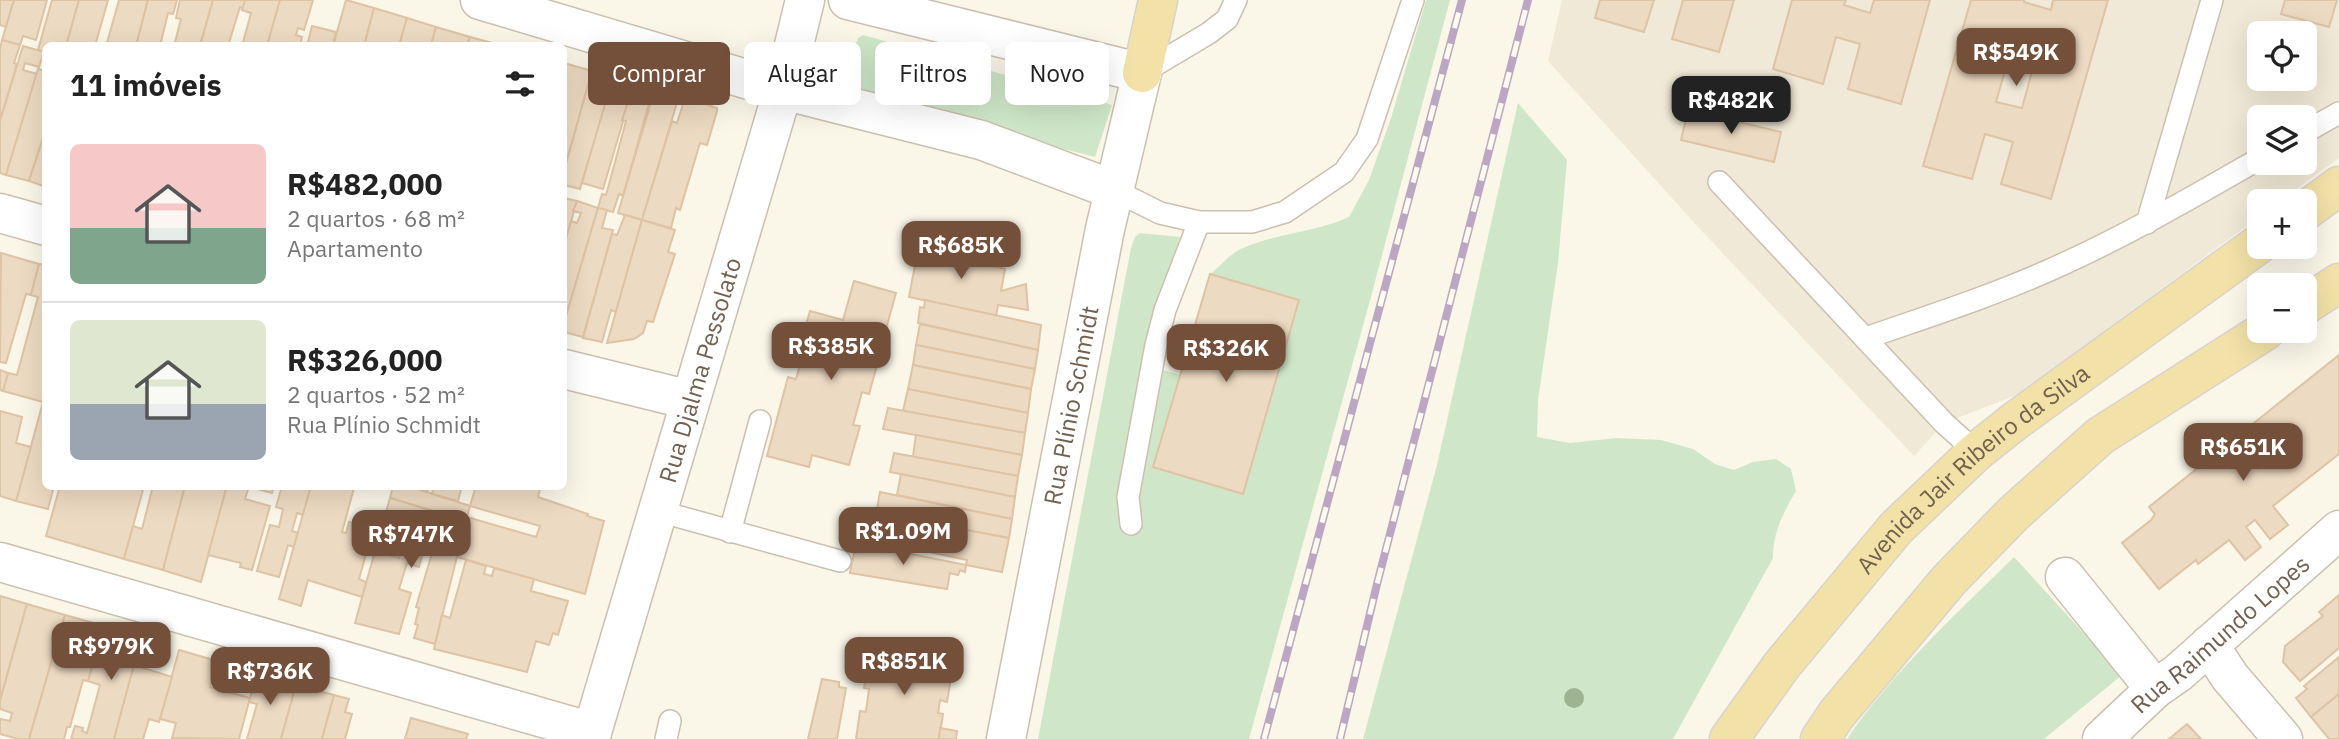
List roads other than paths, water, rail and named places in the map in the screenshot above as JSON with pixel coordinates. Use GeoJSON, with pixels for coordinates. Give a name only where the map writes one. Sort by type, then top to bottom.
{"type":"FeatureCollection","features":[{"type":"Feature","properties":{"kind":"main road"},"geometry":{"type":"LineString","coordinates":[[1142,73],[1158,0]]}},
{"type":"Feature","properties":{"kind":"main road"},"geometry":{"type":"LineString","coordinates":[[2317,202],[2339,186]]}},
{"type":"Feature","properties":{"kind":"main road","name":"Avenida Jair Ribeiro da Silva"},"geometry":{"type":"LineString","coordinates":[[1743,733],[1782,665],[1896,528],[1976,453],[2015,421],[2247,253]]}},
{"type":"Feature","properties":{"kind":"main road"},"geometry":{"type":"LineString","coordinates":[[2317,297],[2339,283]]}},
{"type":"Feature","properties":{"kind":"main road"},"geometry":{"type":"LineString","coordinates":[[1820,739],[1836,715],[1949,580],[2014,514],[2100,436],[2247,342]]}},
{"type":"Feature","properties":{"kind":"street"},"geometry":{"type":"LineString","coordinates":[[480,0],[744,78]]}},
{"type":"Feature","properties":{"kind":"street","name":"Rua Djalma Pessolato"},"geometry":{"type":"LineString","coordinates":[[795,42],[806,0]]}},
{"type":"Feature","properties":{"kind":"street"},"geometry":{"type":"LineString","coordinates":[[848,0],[1142,73]]}},
{"type":"Feature","properties":{"kind":"street","name":"Rua Plínio Schmidt"},"geometry":{"type":"LineString","coordinates":[[1006,739],[1114,190],[1142,73]]}},
{"type":"Feature","properties":{"kind":"street","name":"Rua Djalma Pessolato"},"geometry":{"type":"LineString","coordinates":[[591,736],[778,105]]}},
{"type":"Feature","properties":{"kind":"street"},"geometry":{"type":"LineString","coordinates":[[842,105],[981,140],[1114,190]]}},
{"type":"Feature","properties":{"kind":"street"},"geometry":{"type":"LineString","coordinates":[[0,213],[42,225]]}},
{"type":"Feature","properties":{"kind":"street"},"geometry":{"type":"LineString","coordinates":[[567,370],[690,400]]}},
{"type":"Feature","properties":{"kind":"street","name":"Rua Raimundo Lopes"},"geometry":{"type":"LineString","coordinates":[[2102,739],[2339,530]]}},
{"type":"Feature","properties":{"kind":"street"},"geometry":{"type":"LineString","coordinates":[[0,562],[591,736]]}},
{"type":"Feature","properties":{"kind":"street"},"geometry":{"type":"LineString","coordinates":[[2065,577],[2155,690]]}},
{"type":"Feature","properties":{"kind":"street"},"geometry":{"type":"LineString","coordinates":[[2209,645],[2230,677],[2283,739]]}},
{"type":"Feature","properties":{"kind":"lane"},"geometry":{"type":"LineString","coordinates":[[1142,73],[1218,26],[1227,19],[1236,0]]}},
{"type":"Feature","properties":{"kind":"lane"},"geometry":{"type":"LineString","coordinates":[[1114,190],[1160,213],[1199,222],[1252,222],[1285,212],[1345,172],[1367,139],[1413,0]]}},
{"type":"Feature","properties":{"kind":"lane"},"geometry":{"type":"LineString","coordinates":[[2147,223],[2212,0]]}},
{"type":"Feature","properties":{"kind":"lane"},"geometry":{"type":"LineString","coordinates":[[2317,125],[2339,113]]}},
{"type":"Feature","properties":{"kind":"lane"},"geometry":{"type":"LineString","coordinates":[[1867,338],[2051,270],[2147,223],[2247,166]]}},
{"type":"Feature","properties":{"kind":"lane"},"geometry":{"type":"LineString","coordinates":[[1720,182],[1944,423],[1976,453]]}},
{"type":"Feature","properties":{"kind":"lane"},"geometry":{"type":"LineString","coordinates":[[1131,524],[1128,497],[1156,345],[1165,310],[1199,222]]}},
{"type":"Feature","properties":{"kind":"lane"},"geometry":{"type":"LineString","coordinates":[[730,532],[760,421]]}},
{"type":"Feature","properties":{"kind":"lane"},"geometry":{"type":"LineString","coordinates":[[658,511],[840,561]]}},
{"type":"Feature","properties":{"kind":"railway"},"geometry":{"type":"LineString","coordinates":[[1264,739],[1462,0]]}},
{"type":"Feature","properties":{"kind":"railway"},"geometry":{"type":"LineString","coordinates":[[1340,739],[1377,584],[1528,0]]}}]}
